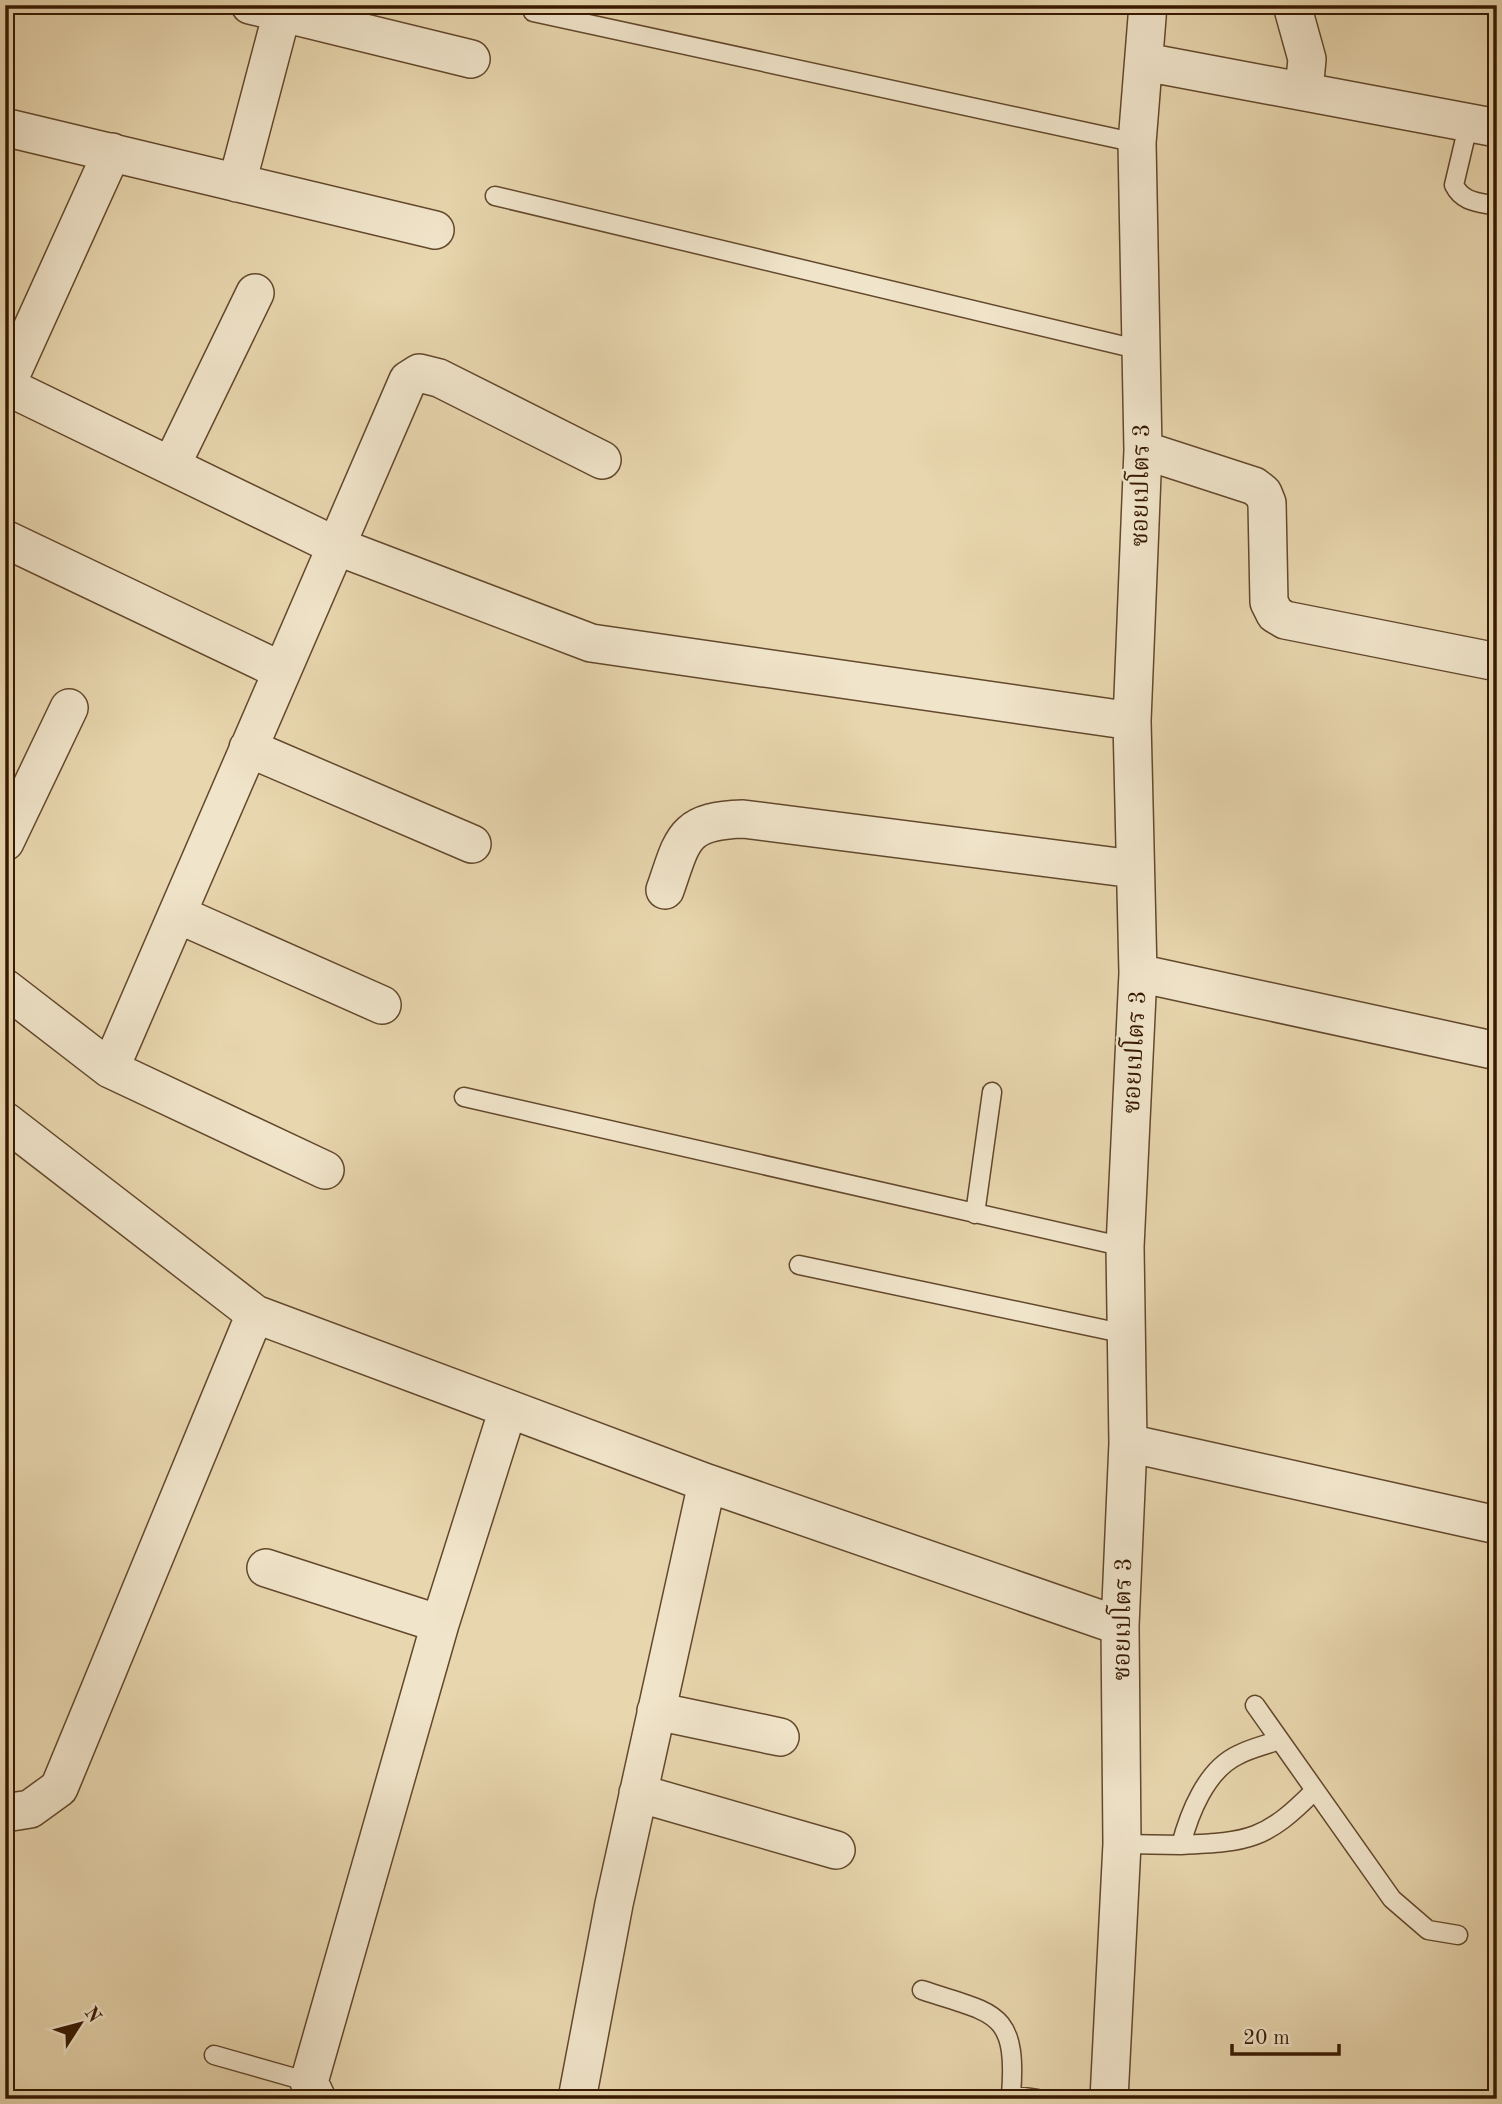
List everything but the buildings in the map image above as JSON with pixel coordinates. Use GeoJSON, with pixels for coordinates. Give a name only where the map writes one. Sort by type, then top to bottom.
{"type":"FeatureCollection","features":[{"type":"Feature","properties":{"kind":"street","name":"ซอยเปโตร 3"},"geometry":{"type":"LineString","coordinates":[[1109,2099],[1122,1844],[1120,1626],[1128,1443],[1125,1247],[1138,973],[1132,722],[1143,450],[1137,144],[1148,5]]}},
{"type":"Feature","properties":{"kind":"street"},"geometry":{"type":"LineString","coordinates":[[1292,5],[1307,59],[1304,91]]}},
{"type":"Feature","properties":{"kind":"street"},"geometry":{"type":"LineString","coordinates":[[237,183],[272,8],[471,60]]}},
{"type":"Feature","properties":{"kind":"street"},"geometry":{"type":"LineString","coordinates":[[1145,62],[1483,125]]}},
{"type":"Feature","properties":{"kind":"street"},"geometry":{"type":"LineString","coordinates":[[8,128],[435,230]]}},
{"type":"Feature","properties":{"kind":"street"},"geometry":{"type":"LineString","coordinates":[[112,152],[6,387],[336,546],[591,643],[1132,722]]}},
{"type":"Feature","properties":{"kind":"street"},"geometry":{"type":"LineString","coordinates":[[171,466],[255,293]]}},
{"type":"Feature","properties":{"kind":"street"},"geometry":{"type":"LineString","coordinates":[[110,1069],[408,380],[419,373],[439,378],[602,460]]}},
{"type":"Feature","properties":{"kind":"street"},"geometry":{"type":"LineString","coordinates":[[1143,450],[1254,486],[1263,492],[1266,503],[1269,602],[1275,614],[1285,620],[1497,662]]}},
{"type":"Feature","properties":{"kind":"street"},"geometry":{"type":"LineString","coordinates":[[5,539],[282,671]]}},
{"type":"Feature","properties":{"kind":"street"},"geometry":{"type":"LineString","coordinates":[[5,842],[69,709]]}},
{"type":"Feature","properties":{"kind":"street"},"geometry":{"type":"LineString","coordinates":[[248,748],[472,844]]}},
{"type":"Feature","properties":{"kind":"street"},"geometry":{"type":"LineString","coordinates":[[665,890],[682,841],[694,828],[721,820],[743,819],[1134,869]]}},
{"type":"Feature","properties":{"kind":"street"},"geometry":{"type":"LineString","coordinates":[[177,914],[382,1005]]}},
{"type":"Feature","properties":{"kind":"street"},"geometry":{"type":"LineString","coordinates":[[1138,973],[1497,1051]]}},
{"type":"Feature","properties":{"kind":"street"},"geometry":{"type":"LineString","coordinates":[[5,988],[110,1069],[325,1170]]}},
{"type":"Feature","properties":{"kind":"street"},"geometry":{"type":"LineString","coordinates":[[5,1121],[255,1314],[707,1483],[1120,1626]]}},
{"type":"Feature","properties":{"kind":"street"},"geometry":{"type":"LineString","coordinates":[[5,1813],[30,1809],[59,1788],[255,1314]]}},
{"type":"Feature","properties":{"kind":"street"},"geometry":{"type":"LineString","coordinates":[[313,2090],[440,1624],[508,1409]]}},
{"type":"Feature","properties":{"kind":"street"},"geometry":{"type":"LineString","coordinates":[[1128,1443],[1497,1525]]}},
{"type":"Feature","properties":{"kind":"street"},"geometry":{"type":"LineString","coordinates":[[577,2099],[638,1793],[707,1483]]}},
{"type":"Feature","properties":{"kind":"street"},"geometry":{"type":"LineString","coordinates":[[266,1568],[440,1624]]}},
{"type":"Feature","properties":{"kind":"street"},"geometry":{"type":"LineString","coordinates":[[656,1711],[780,1737]]}},
{"type":"Feature","properties":{"kind":"street"},"geometry":{"type":"LineString","coordinates":[[638,1793],[836,1850]]}},
{"type":"Feature","properties":{"kind":"lane"},"geometry":{"type":"LineString","coordinates":[[533,12],[1137,144]]}},
{"type":"Feature","properties":{"kind":"lane"},"geometry":{"type":"LineString","coordinates":[[1483,125],[1454,186],[1459,195],[1468,200],[1497,206]]}},
{"type":"Feature","properties":{"kind":"lane"},"geometry":{"type":"LineString","coordinates":[[495,196],[1141,350]]}},
{"type":"Feature","properties":{"kind":"lane"},"geometry":{"type":"LineString","coordinates":[[975,1214],[992,1092]]}},
{"type":"Feature","properties":{"kind":"lane"},"geometry":{"type":"LineString","coordinates":[[464,1097],[1125,1247]]}},
{"type":"Feature","properties":{"kind":"lane"},"geometry":{"type":"LineString","coordinates":[[799,1265],[1126,1334]]}},
{"type":"Feature","properties":{"kind":"lane"},"geometry":{"type":"LineString","coordinates":[[1255,1705],[1392,1899],[1428,1930],[1458,1935]]}},
{"type":"Feature","properties":{"kind":"lane"},"geometry":{"type":"LineString","coordinates":[[1181,1845],[1189,1813],[1221,1766],[1236,1755],[1279,1740]]}},
{"type":"Feature","properties":{"kind":"lane"},"geometry":{"type":"LineString","coordinates":[[1122,1844],[1234,1842],[1261,1836],[1286,1820],[1315,1790]]}},
{"type":"Feature","properties":{"kind":"lane"},"geometry":{"type":"LineString","coordinates":[[922,1990],[994,2014],[1004,2028],[1013,2062],[1010,2097],[1037,2099]]}},
{"type":"Feature","properties":{"kind":"lane"},"geometry":{"type":"LineString","coordinates":[[214,2055],[313,2090]]}}]}
